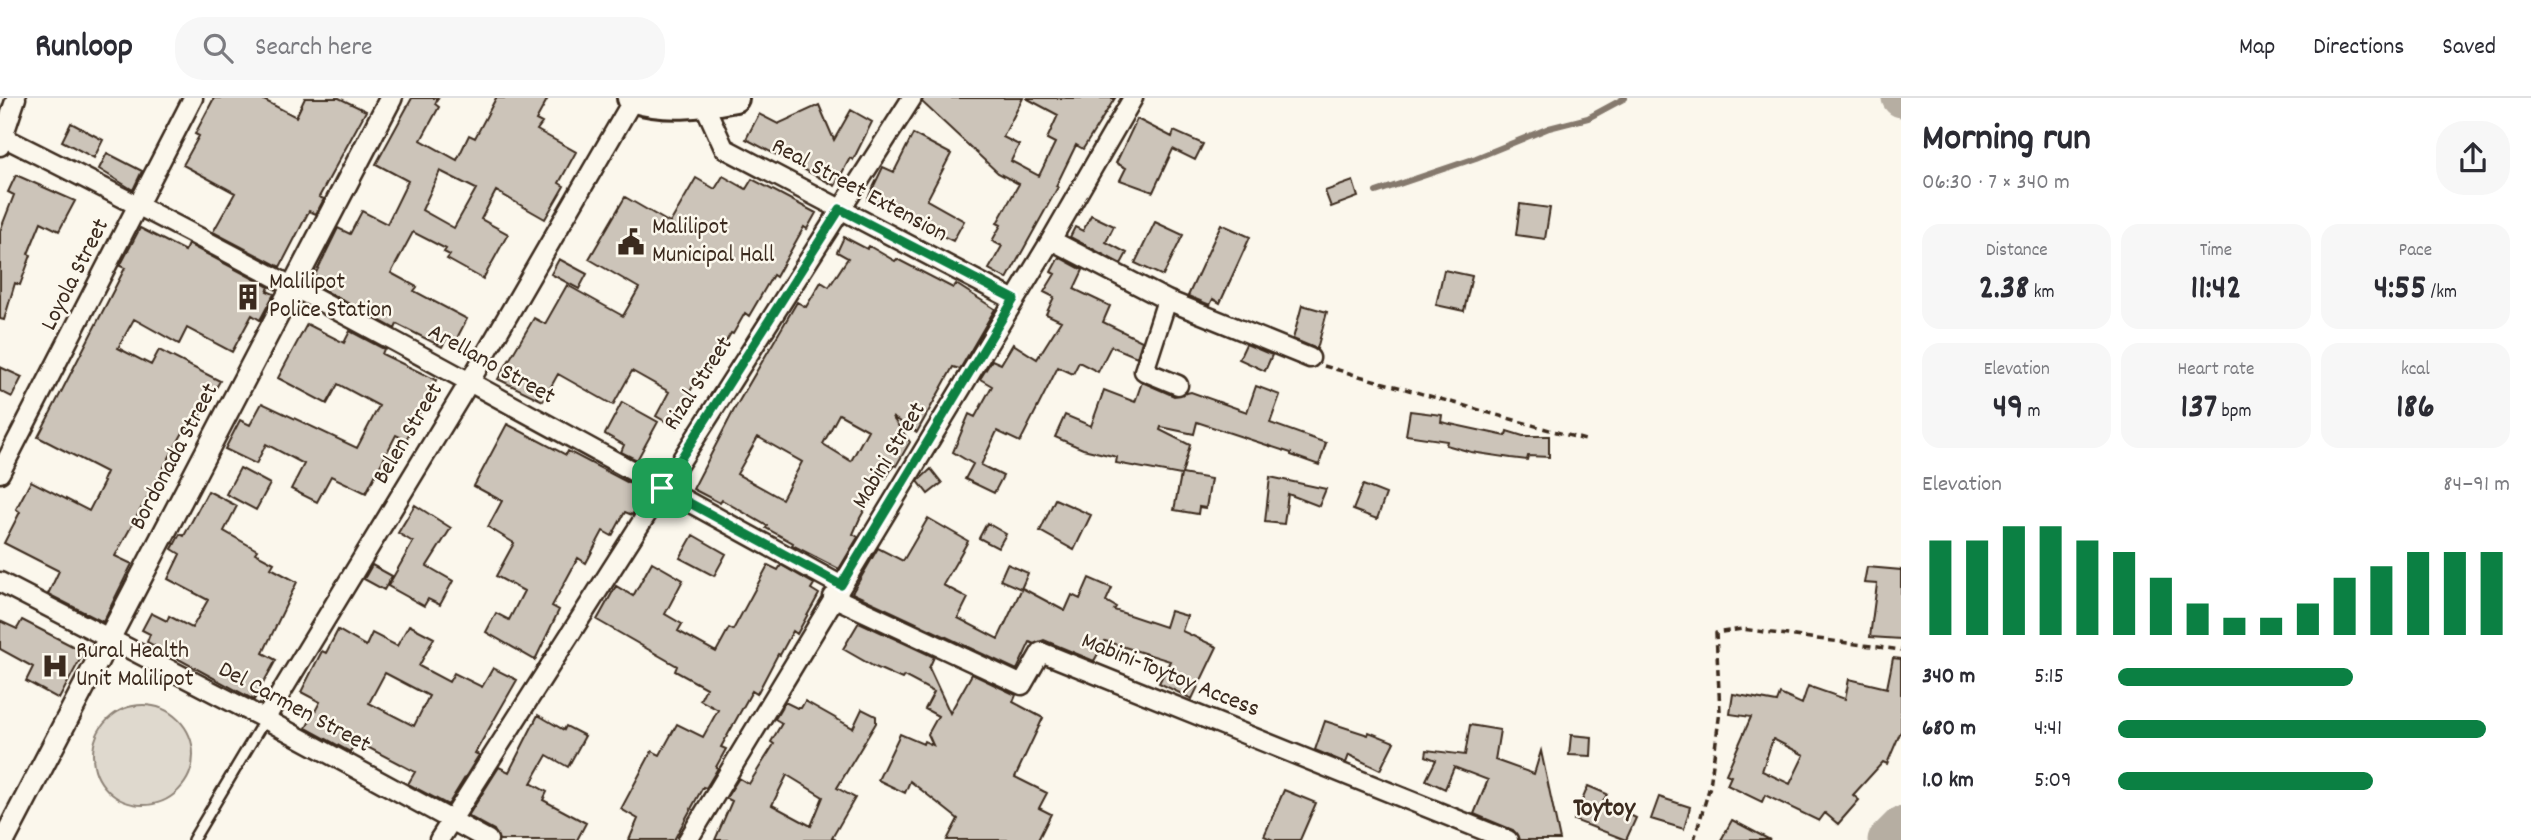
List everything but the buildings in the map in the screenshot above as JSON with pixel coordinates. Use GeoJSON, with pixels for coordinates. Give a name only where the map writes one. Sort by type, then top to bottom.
{"type":"FeatureCollection","features":[{"type":"Feature","properties":{"kind":"main road"},"geometry":{"type":"LineString","coordinates":[[633,98],[660,105],[704,104],[735,98]]}},
{"type":"Feature","properties":{"kind":"street"},"geometry":{"type":"LineString","coordinates":[[1,141],[16,98]]}},
{"type":"Feature","properties":{"kind":"street","name":"Loyola Street"},"geometry":{"type":"LineString","coordinates":[[0,474],[193,98]]}},
{"type":"Feature","properties":{"kind":"street","name":"Bordonada Street"},"geometry":{"type":"LineString","coordinates":[[4,840],[391,98]]}},
{"type":"Feature","properties":{"kind":"street","name":"Belen Street"},"geometry":{"type":"LineString","coordinates":[[265,719],[470,380],[633,98]]}},
{"type":"Feature","properties":{"kind":"street","name":"Rizal Street"},"geometry":{"type":"LineString","coordinates":[[439,840],[912,98]]}},
{"type":"Feature","properties":{"kind":"street","name":"Mabini Street"},"geometry":{"type":"LineString","coordinates":[[688,840],[1051,240],[1133,98]]}},
{"type":"Feature","properties":{"kind":"street","name":"Real Street Extension"},"geometry":{"type":"LineString","coordinates":[[704,104],[724,148],[1014,299]]}},
{"type":"Feature","properties":{"kind":"street","name":"Arellano Street"},"geometry":{"type":"LineString","coordinates":[[1,141],[139,205],[470,380],[837,591]]}},
{"type":"Feature","properties":{"kind":"street"},"geometry":{"type":"LineString","coordinates":[[1051,240],[1167,300],[1310,358]]}},
{"type":"Feature","properties":{"kind":"street"},"geometry":{"type":"LineString","coordinates":[[1167,300],[1144,371],[1178,384]]}},
{"type":"Feature","properties":{"kind":"street","name":"Del Carmen Street"},"geometry":{"type":"LineString","coordinates":[[0,582],[265,719],[488,840]]}},
{"type":"Feature","properties":{"kind":"street","name":"Mabini-Toytoy Access"},"geometry":{"type":"LineString","coordinates":[[837,591],[1022,685],[1041,652],[1508,840]]}},
{"type":"Feature","properties":{"kind":"lane"},"geometry":{"type":"LineString","coordinates":[[193,840],[265,719]]}},
{"type":"Feature","properties":{"kind":"path"},"geometry":{"type":"LineString","coordinates":[[1310,358],[1332,370],[1585,440]]}},
{"type":"Feature","properties":{"kind":"path"},"geometry":{"type":"LineString","coordinates":[[1694,840],[1710,786],[1720,711],[1716,633],[1742,629],[1901,650]]}},
{"type":"Feature","properties":{"kind":"shaded area"},"geometry":{"type":"Polygon","coordinates":[[[143,705],[162,709],[178,720],[189,736],[193,755],[189,774],[178,790],[162,801],[143,805],[124,801],[108,790],[97,774],[93,755],[97,736],[108,720],[124,709],[143,705]]]}},
{"type":"Feature","properties":{"kind":"waterway"},"geometry":{"type":"LineString","coordinates":[[1376,192],[1476,158],[1549,128],[1588,118],[1625,98]]}},
{"type":"Feature","properties":{"kind":"waterway"},"geometry":{"type":"LineString","coordinates":[[1886,840],[1901,825]]}},
{"type":"Feature","properties":{"kind":"place","name":"Malilipot Municipal Hall"},"geometry":{"type":"Point","coordinates":[631,242]}},
{"type":"Feature","properties":{"kind":"place","name":"Malilipot Police Station"},"geometry":{"type":"Point","coordinates":[248,297]}},
{"type":"Feature","properties":{"kind":"place","name":"Rural Health Unit Malilipot"},"geometry":{"type":"Point","coordinates":[55,666]}},
{"type":"Feature","properties":{"kind":"district","name":"Toytoy"},"geometry":{"type":"Point","coordinates":[1604,809]}},
{"type":"Feature","properties":{"kind":"route"},"geometry":{"type":"LineString","coordinates":[[840,209],[1014,299],[841,585],[662,488],[840,209]]}}]}
